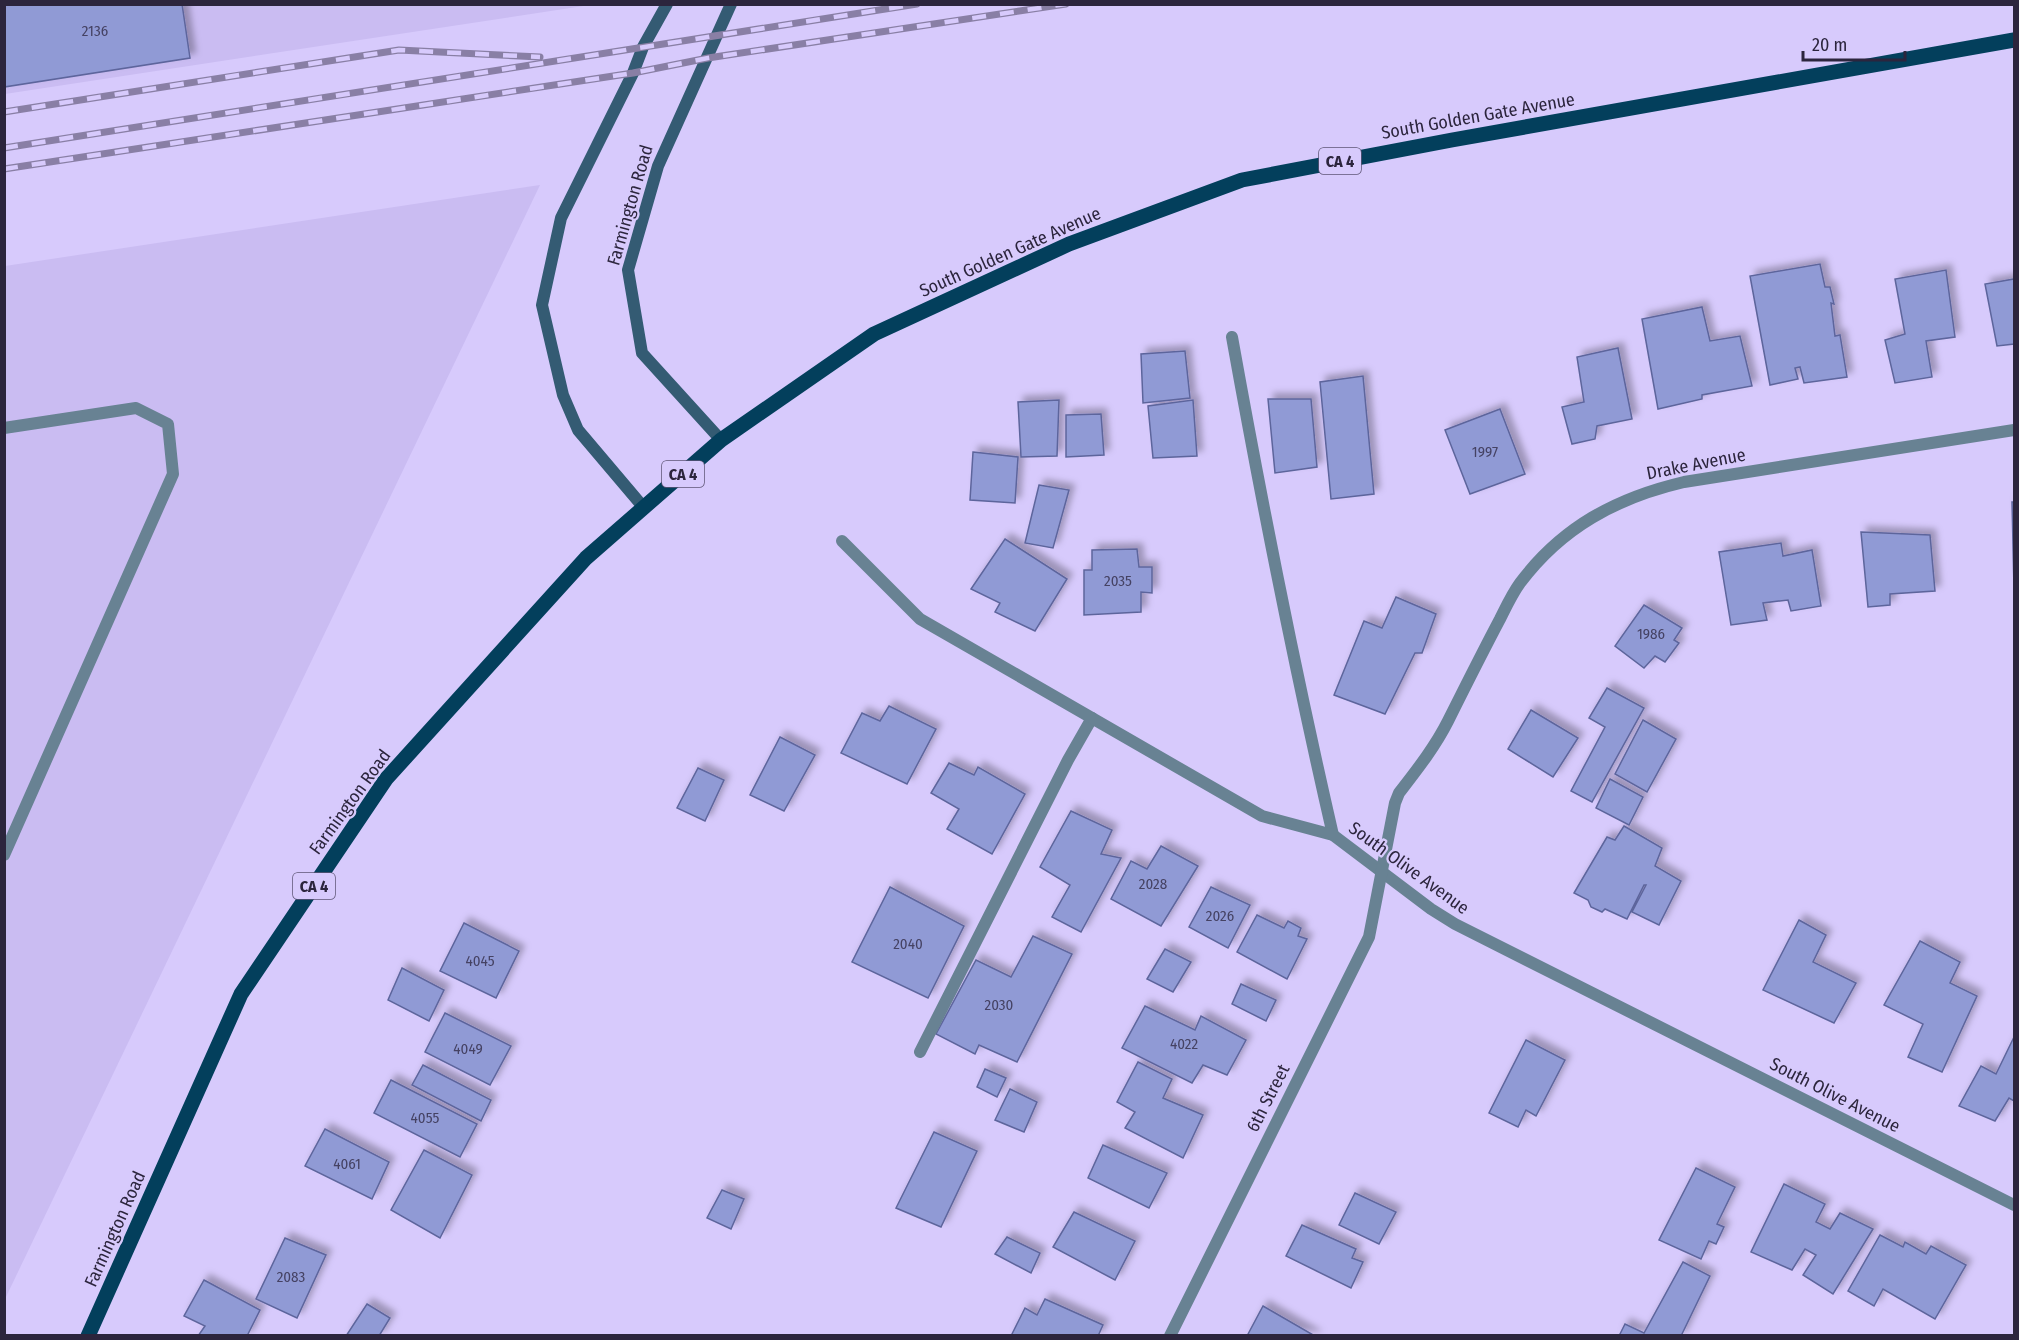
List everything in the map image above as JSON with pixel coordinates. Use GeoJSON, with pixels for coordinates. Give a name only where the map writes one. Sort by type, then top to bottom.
{"type":"FeatureCollection","features":[{"type":"Feature","properties":{"kind":"main road"},"geometry":{"type":"LineString","coordinates":[[645,508],[578,430],[564,395],[542,305],[561,218],[633,73],[643,47],[667,4]]}},
{"type":"Feature","properties":{"kind":"main road","name":"Farmington Road"},"geometry":{"type":"LineString","coordinates":[[88,1335],[241,994],[386,779],[586,558],[721,440],[642,353],[628,270],[658,166],[731,4]]}},
{"type":"Feature","properties":{"kind":"main road","name":"South Golden Gate Avenue"},"geometry":{"type":"LineString","coordinates":[[721,440],[874,334],[1069,244],[1242,180],[1452,140],[2014,40]]}},
{"type":"Feature","properties":{"kind":"street"},"geometry":{"type":"LineString","coordinates":[[1232,337],[1270,546],[1333,835]]}},
{"type":"Feature","properties":{"kind":"street"},"geometry":{"type":"LineString","coordinates":[[4,428],[136,408],[168,424],[173,474],[4,855]]}},
{"type":"Feature","properties":{"kind":"street","name":"Drake Avenue"},"geometry":{"type":"LineString","coordinates":[[1383,871],[1395,803],[1399,793],[1446,724],[1519,585],[1542,557],[1583,521],[1624,500],[1657,488],[1684,482],[2014,430]]}},
{"type":"Feature","properties":{"kind":"street","name":"South Olive Avenue"},"geometry":{"type":"LineString","coordinates":[[843,541],[920,619],[1262,816],[1333,835],[1431,909],[1455,924],[2014,1204]]}},
{"type":"Feature","properties":{"kind":"street"},"geometry":{"type":"LineString","coordinates":[[920,1052],[1068,760],[1092,718]]}},
{"type":"Feature","properties":{"kind":"street","name":"6th Street"},"geometry":{"type":"LineString","coordinates":[[1170,1335],[1369,937],[1383,871]]}},
{"type":"Feature","properties":{"kind":"shaded area"},"geometry":{"type":"Polygon","coordinates":[[[5,5],[590,5],[5,94],[5,5]]]}},
{"type":"Feature","properties":{"kind":"shaded area"},"geometry":{"type":"Polygon","coordinates":[[[540,185],[5,1299],[5,266],[540,185]]]}},
{"type":"Feature","properties":{"kind":"building"},"geometry":{"type":"Polygon","coordinates":[[[4,4],[182,4],[190,58],[4,87],[4,4]]]}},
{"type":"Feature","properties":{"kind":"building"},"geometry":{"type":"Polygon","coordinates":[[[1820,264],[1825,287],[1830,287],[1834,304],[1831,303],[1835,336],[1840,335],[1847,377],[1804,383],[1800,367],[1795,368],[1798,379],[1770,385],[1750,276],[1820,264]]]}},
{"type":"Feature","properties":{"kind":"building"},"geometry":{"type":"Polygon","coordinates":[[[1946,270],[1955,337],[1926,341],[1932,377],[1895,383],[1885,340],[1905,334],[1895,279],[1946,270]]]}},
{"type":"Feature","properties":{"kind":"building"},"geometry":{"type":"Polygon","coordinates":[[[2014,279],[2014,344],[1997,346],[1985,284],[2014,279]]]}},
{"type":"Feature","properties":{"kind":"building"},"geometry":{"type":"Polygon","coordinates":[[[1702,307],[1710,341],[1740,336],[1752,386],[1702,395],[1702,399],[1658,409],[1642,319],[1702,307]]]}},
{"type":"Feature","properties":{"kind":"building"},"geometry":{"type":"Polygon","coordinates":[[[1618,348],[1632,419],[1597,426],[1595,439],[1572,444],[1562,407],[1584,402],[1577,357],[1618,348]]]}},
{"type":"Feature","properties":{"kind":"building"},"geometry":{"type":"Polygon","coordinates":[[[1185,351],[1190,398],[1143,403],[1141,354],[1185,351]]]}},
{"type":"Feature","properties":{"kind":"building"},"geometry":{"type":"Polygon","coordinates":[[[1363,376],[1374,494],[1331,499],[1320,382],[1363,376]]]}},
{"type":"Feature","properties":{"kind":"building"},"geometry":{"type":"Polygon","coordinates":[[[1268,399],[1311,399],[1317,467],[1275,473],[1268,399]]]}},
{"type":"Feature","properties":{"kind":"building"},"geometry":{"type":"Polygon","coordinates":[[[1059,400],[1057,456],[1021,457],[1018,402],[1059,400]]]}},
{"type":"Feature","properties":{"kind":"building"},"geometry":{"type":"Polygon","coordinates":[[[1193,400],[1197,456],[1153,458],[1148,406],[1193,400]]]}},
{"type":"Feature","properties":{"kind":"building"},"geometry":{"type":"Polygon","coordinates":[[[1500,409],[1525,474],[1470,494],[1445,430],[1500,409]]]}},
{"type":"Feature","properties":{"kind":"building"},"geometry":{"type":"Polygon","coordinates":[[[1101,414],[1104,455],[1066,457],[1066,415],[1101,414]]]}},
{"type":"Feature","properties":{"kind":"building"},"geometry":{"type":"Polygon","coordinates":[[[973,452],[1018,457],[1015,503],[970,500],[973,452]]]}},
{"type":"Feature","properties":{"kind":"building"},"geometry":{"type":"Polygon","coordinates":[[[1039,485],[1069,490],[1053,548],[1025,543],[1039,485]]]}},
{"type":"Feature","properties":{"kind":"building"},"geometry":{"type":"Polygon","coordinates":[[[2012,502],[2014,502],[2014,588],[2012,502]]]}},
{"type":"Feature","properties":{"kind":"building"},"geometry":{"type":"Polygon","coordinates":[[[1861,532],[1930,535],[1935,591],[1890,594],[1890,605],[1868,607],[1861,532]]]}},
{"type":"Feature","properties":{"kind":"building"},"geometry":{"type":"Polygon","coordinates":[[[1005,539],[1067,579],[1035,631],[995,612],[1000,603],[971,589],[1005,539]]]}},
{"type":"Feature","properties":{"kind":"building"},"geometry":{"type":"Polygon","coordinates":[[[1781,543],[1783,556],[1812,550],[1821,606],[1791,611],[1788,600],[1763,603],[1767,620],[1731,625],[1719,552],[1781,543]]]}},
{"type":"Feature","properties":{"kind":"building"},"geometry":{"type":"Polygon","coordinates":[[[1137,549],[1139,567],[1152,567],[1152,593],[1141,592],[1141,612],[1084,615],[1084,570],[1092,570],[1092,550],[1137,549]]]}},
{"type":"Feature","properties":{"kind":"building"},"geometry":{"type":"Polygon","coordinates":[[[1396,597],[1436,614],[1422,653],[1415,653],[1385,714],[1334,695],[1364,621],[1382,628],[1396,597]]]}},
{"type":"Feature","properties":{"kind":"building"},"geometry":{"type":"Polygon","coordinates":[[[1644,605],[1682,628],[1674,640],[1679,643],[1665,662],[1655,656],[1644,668],[1615,646],[1644,605]]]}},
{"type":"Feature","properties":{"kind":"building"},"geometry":{"type":"Polygon","coordinates":[[[1607,688],[1644,708],[1592,802],[1571,791],[1605,727],[1589,718],[1607,688]]]}},
{"type":"Feature","properties":{"kind":"building"},"geometry":{"type":"Polygon","coordinates":[[[889,706],[936,729],[907,784],[841,753],[862,713],[880,721],[889,706]]]}},
{"type":"Feature","properties":{"kind":"building"},"geometry":{"type":"Polygon","coordinates":[[[1531,710],[1578,738],[1553,777],[1508,749],[1531,710]]]}},
{"type":"Feature","properties":{"kind":"building"},"geometry":{"type":"Polygon","coordinates":[[[1643,720],[1676,739],[1647,792],[1615,774],[1643,720]]]}},
{"type":"Feature","properties":{"kind":"building"},"geometry":{"type":"Polygon","coordinates":[[[780,737],[815,755],[784,811],[750,795],[780,737]]]}},
{"type":"Feature","properties":{"kind":"building"},"geometry":{"type":"Polygon","coordinates":[[[949,763],[974,775],[978,767],[1025,794],[992,854],[947,829],[959,809],[931,793],[949,763]]]}},
{"type":"Feature","properties":{"kind":"building"},"geometry":{"type":"Polygon","coordinates":[[[698,768],[724,780],[705,821],[677,808],[698,768]]]}},
{"type":"Feature","properties":{"kind":"building"},"geometry":{"type":"Polygon","coordinates":[[[1610,779],[1643,797],[1629,825],[1596,808],[1610,779]]]}},
{"type":"Feature","properties":{"kind":"building"},"geometry":{"type":"Polygon","coordinates":[[[1071,811],[1112,830],[1101,854],[1121,858],[1081,932],[1052,917],[1070,885],[1040,867],[1071,811]]]}},
{"type":"Feature","properties":{"kind":"building"},"geometry":{"type":"Polygon","coordinates":[[[1624,826],[1662,848],[1655,866],[1681,881],[1659,925],[1632,912],[1646,885],[1627,919],[1605,909],[1602,912],[1591,907],[1588,900],[1574,893],[1607,837],[1615,840],[1624,826]]]}},
{"type":"Feature","properties":{"kind":"building"},"geometry":{"type":"Polygon","coordinates":[[[1161,846],[1198,866],[1161,926],[1111,899],[1131,861],[1147,869],[1161,846]]]}},
{"type":"Feature","properties":{"kind":"building"},"geometry":{"type":"Polygon","coordinates":[[[890,887],[964,926],[928,998],[852,962],[890,887]]]}},
{"type":"Feature","properties":{"kind":"building"},"geometry":{"type":"Polygon","coordinates":[[[1211,887],[1250,905],[1228,948],[1189,927],[1211,887]]]}},
{"type":"Feature","properties":{"kind":"building"},"geometry":{"type":"Polygon","coordinates":[[[1257,915],[1284,928],[1288,921],[1301,928],[1298,936],[1307,939],[1287,979],[1237,952],[1257,915]]]}},
{"type":"Feature","properties":{"kind":"building"},"geometry":{"type":"Polygon","coordinates":[[[1799,920],[1826,935],[1813,962],[1856,983],[1834,1023],[1763,990],[1799,920]]]}},
{"type":"Feature","properties":{"kind":"building"},"geometry":{"type":"Polygon","coordinates":[[[464,923],[519,951],[496,998],[440,971],[464,923]]]}},
{"type":"Feature","properties":{"kind":"building"},"geometry":{"type":"Polygon","coordinates":[[[1033,936],[1072,954],[1017,1062],[979,1045],[975,1054],[936,1034],[976,960],[1011,977],[1033,936]]]}},
{"type":"Feature","properties":{"kind":"building"},"geometry":{"type":"Polygon","coordinates":[[[1920,941],[1960,962],[1950,983],[1977,996],[1942,1072],[1908,1057],[1923,1024],[1884,1005],[1920,941]]]}},
{"type":"Feature","properties":{"kind":"building"},"geometry":{"type":"Polygon","coordinates":[[[1165,949],[1191,962],[1173,992],[1147,979],[1165,949]]]}},
{"type":"Feature","properties":{"kind":"building"},"geometry":{"type":"Polygon","coordinates":[[[402,968],[444,990],[429,1021],[388,1000],[402,968]]]}},
{"type":"Feature","properties":{"kind":"building"},"geometry":{"type":"Polygon","coordinates":[[[1241,984],[1276,1000],[1266,1021],[1232,1004],[1241,984]]]}},
{"type":"Feature","properties":{"kind":"building"},"geometry":{"type":"Polygon","coordinates":[[[1145,1006],[1195,1030],[1201,1016],[1246,1040],[1227,1075],[1203,1065],[1192,1083],[1122,1048],[1145,1006]]]}},
{"type":"Feature","properties":{"kind":"building"},"geometry":{"type":"Polygon","coordinates":[[[445,1013],[511,1046],[490,1085],[425,1052],[445,1013]]]}},
{"type":"Feature","properties":{"kind":"building"},"geometry":{"type":"Polygon","coordinates":[[[2014,1037],[2014,1101],[2009,1098],[1995,1121],[1959,1106],[1981,1066],[1996,1074],[2014,1037]]]}},
{"type":"Feature","properties":{"kind":"building"},"geometry":{"type":"Polygon","coordinates":[[[1526,1040],[1565,1060],[1536,1116],[1526,1110],[1518,1127],[1489,1113],[1526,1040]]]}},
{"type":"Feature","properties":{"kind":"building"},"geometry":{"type":"Polygon","coordinates":[[[1138,1062],[1172,1079],[1163,1098],[1203,1115],[1183,1158],[1125,1128],[1135,1112],[1117,1102],[1138,1062]]]}},
{"type":"Feature","properties":{"kind":"building"},"geometry":{"type":"Polygon","coordinates":[[[423,1065],[491,1100],[481,1121],[412,1085],[423,1065]]]}},
{"type":"Feature","properties":{"kind":"building"},"geometry":{"type":"Polygon","coordinates":[[[985,1069],[1006,1078],[997,1097],[977,1087],[985,1069]]]}},
{"type":"Feature","properties":{"kind":"building"},"geometry":{"type":"Polygon","coordinates":[[[391,1080],[477,1124],[460,1157],[374,1113],[391,1080]]]}},
{"type":"Feature","properties":{"kind":"building"},"geometry":{"type":"Polygon","coordinates":[[[1010,1089],[1037,1102],[1024,1132],[995,1120],[1010,1089]]]}},
{"type":"Feature","properties":{"kind":"building"},"geometry":{"type":"Polygon","coordinates":[[[325,1129],[389,1162],[372,1199],[305,1166],[325,1129]]]}},
{"type":"Feature","properties":{"kind":"building"},"geometry":{"type":"Polygon","coordinates":[[[934,1132],[977,1151],[941,1227],[896,1208],[934,1132]]]}},
{"type":"Feature","properties":{"kind":"building"},"geometry":{"type":"Polygon","coordinates":[[[1103,1145],[1167,1173],[1149,1208],[1088,1178],[1103,1145]]]}},
{"type":"Feature","properties":{"kind":"building"},"geometry":{"type":"Polygon","coordinates":[[[424,1150],[472,1175],[440,1238],[391,1210],[424,1150]]]}},
{"type":"Feature","properties":{"kind":"building"},"geometry":{"type":"Polygon","coordinates":[[[1696,1168],[1735,1187],[1717,1224],[1724,1227],[1716,1244],[1709,1241],[1701,1259],[1659,1240],[1696,1168]]]}},
{"type":"Feature","properties":{"kind":"building"},"geometry":{"type":"Polygon","coordinates":[[[1784,1184],[1825,1204],[1816,1222],[1830,1229],[1840,1213],[1873,1229],[1833,1294],[1803,1275],[1816,1255],[1805,1249],[1792,1270],[1751,1252],[1784,1184]]]}},
{"type":"Feature","properties":{"kind":"building"},"geometry":{"type":"Polygon","coordinates":[[[722,1190],[744,1199],[731,1229],[707,1218],[722,1190]]]}},
{"type":"Feature","properties":{"kind":"building"},"geometry":{"type":"Polygon","coordinates":[[[1355,1193],[1396,1212],[1379,1244],[1339,1225],[1355,1193]]]}},
{"type":"Feature","properties":{"kind":"building"},"geometry":{"type":"Polygon","coordinates":[[[1074,1212],[1135,1241],[1115,1280],[1053,1247],[1074,1212]]]}},
{"type":"Feature","properties":{"kind":"building"},"geometry":{"type":"Polygon","coordinates":[[[1302,1225],[1356,1249],[1352,1258],[1363,1262],[1351,1288],[1286,1256],[1302,1225]]]}},
{"type":"Feature","properties":{"kind":"building"},"geometry":{"type":"Polygon","coordinates":[[[1880,1235],[1903,1247],[1905,1242],[1926,1254],[1931,1246],[1966,1265],[1935,1319],[1883,1289],[1874,1306],[1848,1291],[1880,1235]]]}},
{"type":"Feature","properties":{"kind":"building"},"geometry":{"type":"Polygon","coordinates":[[[1007,1237],[1040,1253],[1031,1273],[995,1254],[1007,1237]]]}},
{"type":"Feature","properties":{"kind":"building"},"geometry":{"type":"Polygon","coordinates":[[[285,1238],[326,1255],[297,1318],[256,1299],[285,1238]]]}},
{"type":"Feature","properties":{"kind":"building"},"geometry":{"type":"Polygon","coordinates":[[[1683,1262],[1710,1276],[1681,1336],[1619,1336],[1625,1324],[1644,1333],[1683,1262]]]}},
{"type":"Feature","properties":{"kind":"building"},"geometry":{"type":"Polygon","coordinates":[[[204,1280],[260,1310],[247,1336],[198,1336],[205,1326],[184,1316],[204,1280]]]}},
{"type":"Feature","properties":{"kind":"building"},"geometry":{"type":"Polygon","coordinates":[[[1045,1299],[1103,1325],[1098,1336],[1011,1336],[1025,1308],[1037,1315],[1045,1299]]]}},
{"type":"Feature","properties":{"kind":"building"},"geometry":{"type":"Polygon","coordinates":[[[367,1304],[390,1318],[379,1336],[346,1336],[367,1304]]]}},
{"type":"Feature","properties":{"kind":"building"},"geometry":{"type":"Polygon","coordinates":[[[1263,1306],[1315,1336],[1247,1336],[1263,1306]]]}},
{"type":"Feature","properties":{"kind":"railway"},"geometry":{"type":"LineString","coordinates":[[4,148],[917,4]]}},
{"type":"Feature","properties":{"kind":"railway"},"geometry":{"type":"LineString","coordinates":[[4,169],[1066,4]]}},
{"type":"Feature","properties":{"kind":"railway"},"geometry":{"type":"LineString","coordinates":[[4,112],[399,50],[540,57]]}}]}
